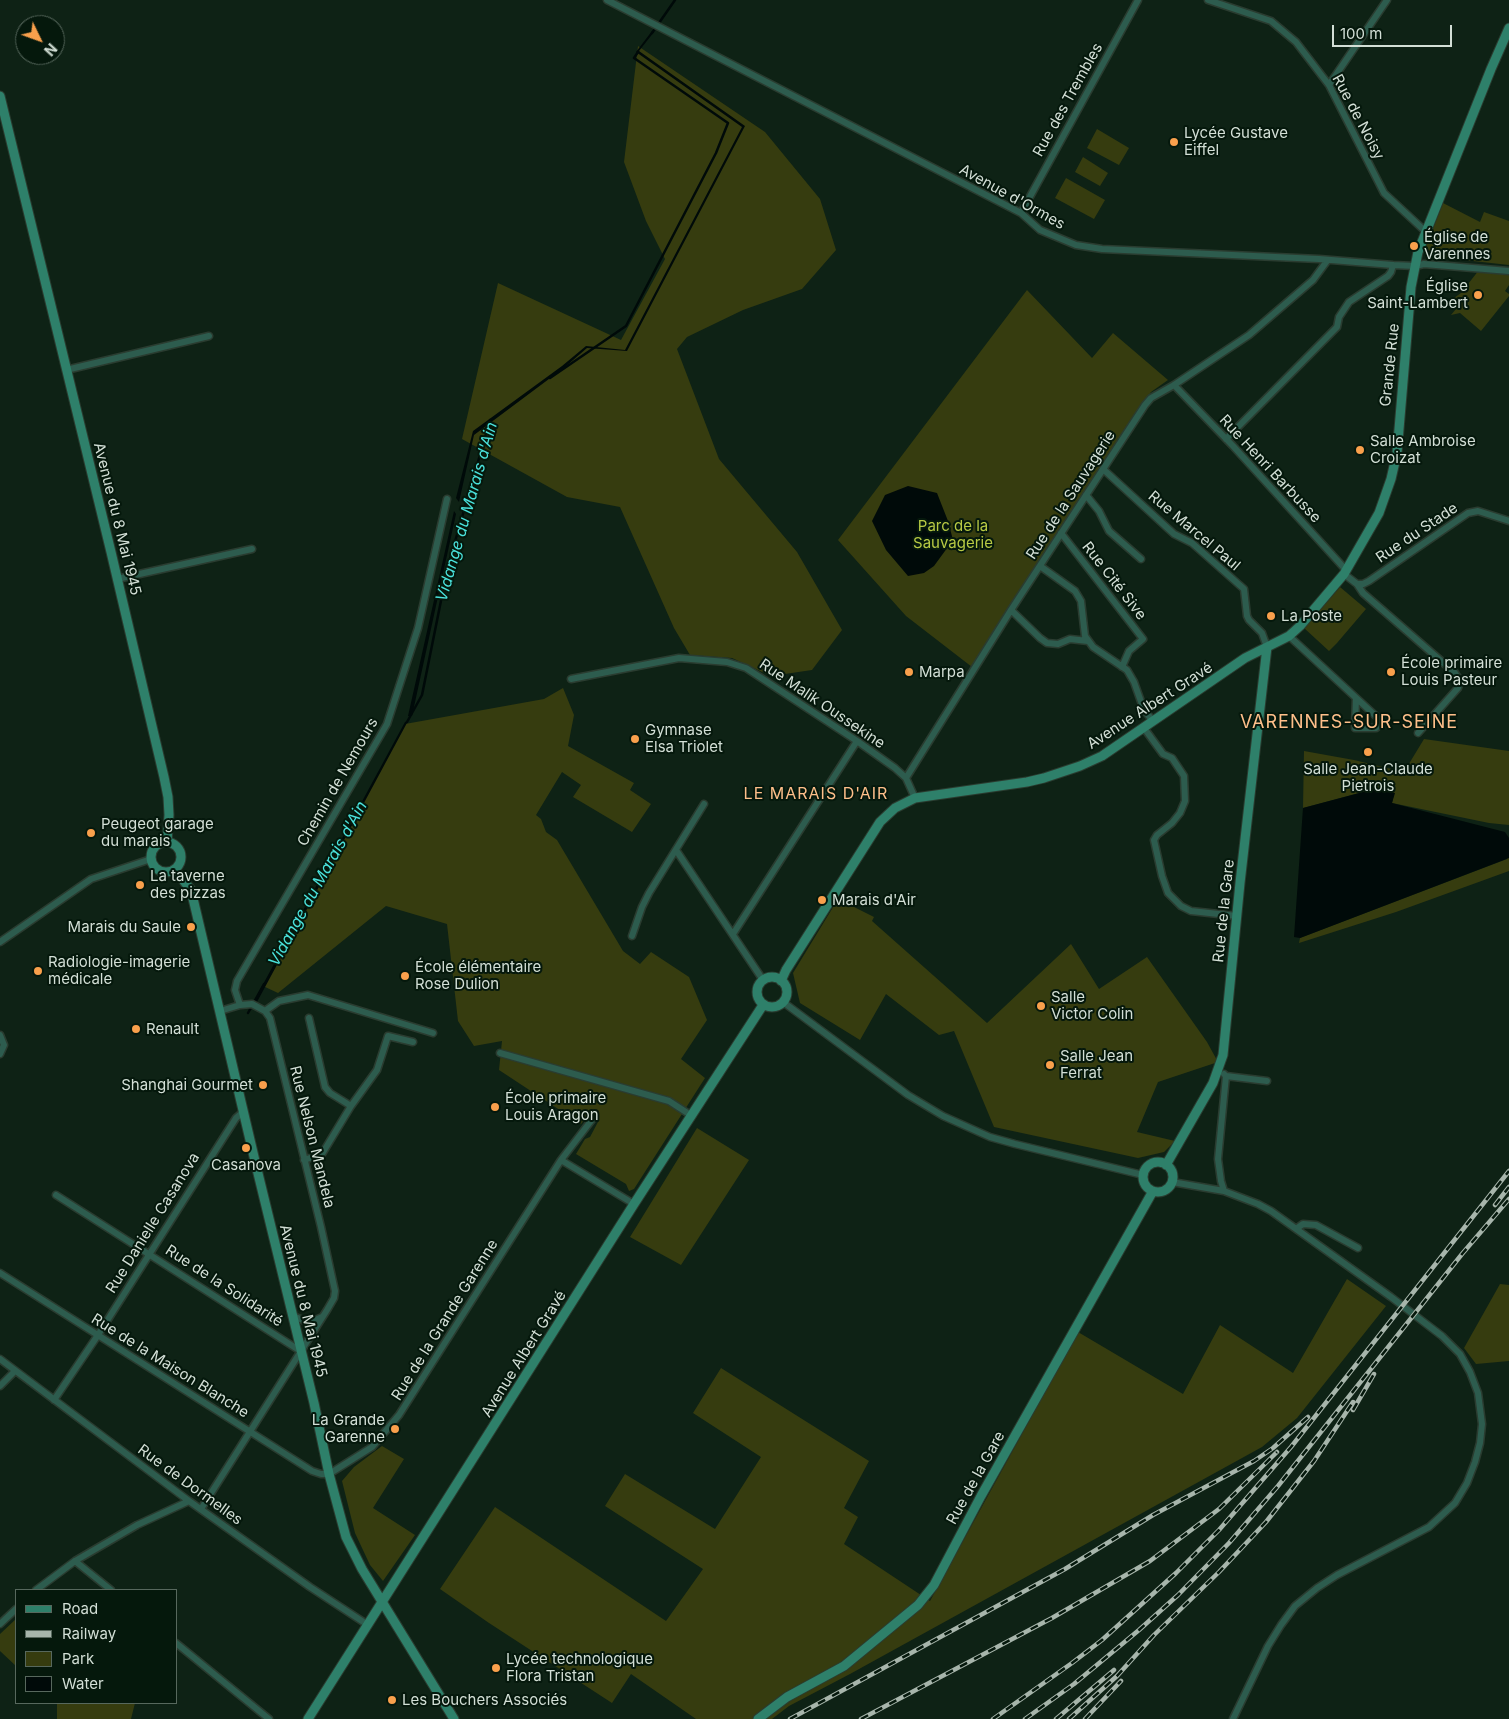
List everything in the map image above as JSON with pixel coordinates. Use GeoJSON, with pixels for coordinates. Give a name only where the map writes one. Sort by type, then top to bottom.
{"type":"FeatureCollection","features":[{"type":"Feature","properties":{"kind":"main road","name":"Grande Rue"},"geometry":{"type":"LineString","coordinates":[[1267,647],[1289,636],[1300,626],[1345,572],[1379,513],[1391,479],[1397,453],[1401,390],[1415,266],[1425,231],[1509,28]]}},
{"type":"Feature","properties":{"kind":"main road","name":"Avenue du 8 Mai 1945"},"geometry":{"type":"LineString","coordinates":[[0,96],[168,797],[168,842]]}},
{"type":"Feature","properties":{"kind":"main road","name":"Avenue Albert Gravé"},"geometry":{"type":"LineString","coordinates":[[781,980],[880,822],[895,808],[915,798],[1027,782],[1080,766],[1107,753],[1245,658],[1267,647]]}},
{"type":"Feature","properties":{"kind":"main road","name":"Rue de la Gare"},"geometry":{"type":"LineString","coordinates":[[1166,1165],[1213,1083],[1222,1073],[1237,916],[1267,647]]}},
{"type":"Feature","properties":{"kind":"main road"},"geometry":{"type":"LineString","coordinates":[[163,842],[168,842],[176,846],[181,853],[180,862],[175,870],[162,872],[154,867],[151,855],[155,847],[163,842]]}},
{"type":"Feature","properties":{"kind":"main road","name":"Avenue du 8 Mai 1945"},"geometry":{"type":"LineString","coordinates":[[175,870],[191,890],[302,1352],[329,1474],[346,1537],[382,1603],[454,1719]]}},
{"type":"Feature","properties":{"kind":"main road"},"geometry":{"type":"LineString","coordinates":[[772,977],[781,980],[786,988],[786,998],[776,1007],[763,1005],[756,993],[762,980],[772,977]]}},
{"type":"Feature","properties":{"kind":"main road","name":"Avenue Albert Gravé"},"geometry":{"type":"LineString","coordinates":[[308,1719],[634,1204],[763,1005]]}},
{"type":"Feature","properties":{"kind":"main road"},"geometry":{"type":"LineString","coordinates":[[1155,1163],[1166,1165],[1172,1172],[1172,1182],[1166,1189],[1153,1191],[1147,1187],[1143,1175],[1149,1165],[1155,1163]]}},
{"type":"Feature","properties":{"kind":"main road","name":"Rue de la Gare"},"geometry":{"type":"LineString","coordinates":[[758,1719],[787,1697],[844,1666],[918,1606],[934,1585],[1153,1191]]}},
{"type":"Feature","properties":{"kind":"street","name":"Avenue d'Ormes"},"geometry":{"type":"LineString","coordinates":[[607,0],[1021,213],[1040,230],[1076,245],[1102,249],[1319,259],[1393,265],[1415,266],[1424,264],[1509,271]]}},
{"type":"Feature","properties":{"kind":"street","name":"Rue des Trembles"},"geometry":{"type":"LineString","coordinates":[[1021,213],[1138,0]]}},
{"type":"Feature","properties":{"kind":"street","name":"Rue de Noisy"},"geometry":{"type":"LineString","coordinates":[[1208,0],[1271,21],[1296,42],[1329,84],[1384,193],[1425,231]]}},
{"type":"Feature","properties":{"kind":"street"},"geometry":{"type":"LineString","coordinates":[[1329,84],[1387,0]]}},
{"type":"Feature","properties":{"kind":"street","name":"Rue de la Sauvagerie"},"geometry":{"type":"LineString","coordinates":[[906,778],[1011,610],[1145,404],[1151,398],[1174,385],[1249,335],[1313,280],[1327,261]]}},
{"type":"Feature","properties":{"kind":"street"},"geometry":{"type":"LineString","coordinates":[[1226,439],[1337,327],[1343,309],[1349,302],[1388,276],[1393,265]]}},
{"type":"Feature","properties":{"kind":"street"},"geometry":{"type":"LineString","coordinates":[[66,370],[209,336]]}},
{"type":"Feature","properties":{"kind":"street","name":"Rue Henri Barbusse"},"geometry":{"type":"LineString","coordinates":[[1174,385],[1226,439],[1345,572]]}},
{"type":"Feature","properties":{"kind":"street","name":"Rue Marcel Paul"},"geometry":{"type":"LineString","coordinates":[[1103,469],[1174,534],[1192,543],[1244,589],[1247,616],[1262,633],[1267,647]]}},
{"type":"Feature","properties":{"kind":"street"},"geometry":{"type":"LineString","coordinates":[[1086,495],[1099,511],[1108,531],[1141,559]]}},
{"type":"Feature","properties":{"kind":"street","name":"Chemin de Nemours"},"geometry":{"type":"LineString","coordinates":[[240,1005],[235,990],[237,981],[387,724],[418,628],[447,499]]}},
{"type":"Feature","properties":{"kind":"street","name":"Rue du Stade"},"geometry":{"type":"LineString","coordinates":[[1357,584],[1369,581],[1468,513],[1478,511],[1509,521]]}},
{"type":"Feature","properties":{"kind":"street","name":"Rue Cité Sive"},"geometry":{"type":"LineString","coordinates":[[1062,533],[1143,639],[1129,651],[1122,667]]}},
{"type":"Feature","properties":{"kind":"street"},"geometry":{"type":"LineString","coordinates":[[117,579],[252,549]]}},
{"type":"Feature","properties":{"kind":"street"},"geometry":{"type":"LineString","coordinates":[[1040,566],[1075,591],[1081,601],[1085,636],[1088,641],[1093,647],[1127,670],[1134,682],[1144,710],[1154,721]]}},
{"type":"Feature","properties":{"kind":"street"},"geometry":{"type":"LineString","coordinates":[[1345,572],[1363,593],[1455,673],[1460,681],[1458,688],[1418,733]]}},
{"type":"Feature","properties":{"kind":"street"},"geometry":{"type":"LineString","coordinates":[[1011,610],[1040,638],[1048,643],[1058,644],[1070,639],[1088,641]]}},
{"type":"Feature","properties":{"kind":"street"},"geometry":{"type":"LineString","coordinates":[[1289,636],[1379,719],[1379,725],[1376,728],[1355,728],[1356,698]]}},
{"type":"Feature","properties":{"kind":"street","name":"Rue Malik Oussekine"},"geometry":{"type":"LineString","coordinates":[[571,679],[679,658],[727,662],[746,668],[856,741],[906,778]]}},
{"type":"Feature","properties":{"kind":"street"},"geometry":{"type":"LineString","coordinates":[[1144,728],[1163,754],[1172,758],[1184,776],[1184,801],[1180,813],[1154,840],[1168,893],[1181,906],[1191,911],[1237,916]]}},
{"type":"Feature","properties":{"kind":"street"},"geometry":{"type":"LineString","coordinates":[[733,934],[856,741]]}},
{"type":"Feature","properties":{"kind":"street"},"geometry":{"type":"LineString","coordinates":[[906,778],[915,798]]}},
{"type":"Feature","properties":{"kind":"street"},"geometry":{"type":"LineString","coordinates":[[632,936],[642,907],[704,804]]}},
{"type":"Feature","properties":{"kind":"street"},"geometry":{"type":"LineString","coordinates":[[676,850],[762,980]]}},
{"type":"Feature","properties":{"kind":"street"},"geometry":{"type":"LineString","coordinates":[[0,942],[91,879],[151,859]]}},
{"type":"Feature","properties":{"kind":"street"},"geometry":{"type":"LineString","coordinates":[[220,1011],[240,1005],[252,1004],[265,1011],[278,1001],[308,995],[433,1033]]}},
{"type":"Feature","properties":{"kind":"street"},"geometry":{"type":"LineString","coordinates":[[783,1002],[908,1095],[942,1116],[990,1137],[1143,1175]]}},
{"type":"Feature","properties":{"kind":"street","name":"Rue Nelson Mandela"},"geometry":{"type":"LineString","coordinates":[[201,1509],[302,1352],[334,1298],[335,1291],[270,1018],[265,1011]]}},
{"type":"Feature","properties":{"kind":"street"},"geometry":{"type":"LineString","coordinates":[[309,1018],[325,1087],[330,1094],[351,1106]]}},
{"type":"Feature","properties":{"kind":"street"},"geometry":{"type":"LineString","coordinates":[[0,1035],[4,1045],[0,1054]]}},
{"type":"Feature","properties":{"kind":"street"},"geometry":{"type":"LineString","coordinates":[[304,1160],[322,1154],[351,1106],[377,1070],[388,1036],[413,1042]]}},
{"type":"Feature","properties":{"kind":"street"},"geometry":{"type":"LineString","coordinates":[[500,1053],[669,1101],[692,1116]]}},
{"type":"Feature","properties":{"kind":"street"},"geometry":{"type":"LineString","coordinates":[[1224,1191],[1220,1181],[1218,1158],[1222,1073],[1267,1081]]}},
{"type":"Feature","properties":{"kind":"street","name":"Rue Danielle Casanova"},"geometry":{"type":"LineString","coordinates":[[54,1400],[98,1335],[236,1118],[243,1112]]}},
{"type":"Feature","properties":{"kind":"street","name":"Rue de la Grande Garenne"},"geometry":{"type":"LineString","coordinates":[[329,1474],[372,1447],[399,1415],[561,1160],[594,1117]]}},
{"type":"Feature","properties":{"kind":"street"},"geometry":{"type":"LineString","coordinates":[[561,1160],[634,1204]]}},
{"type":"Feature","properties":{"kind":"street"},"geometry":{"type":"LineString","coordinates":[[1172,1182],[1224,1191],[1258,1204],[1296,1228],[1392,1297],[1450,1343],[1460,1354],[1470,1372],[1478,1393],[1482,1424],[1475,1462],[1467,1483],[1455,1503],[1429,1527],[1317,1588],[1292,1610],[1268,1646],[1233,1719]]}},
{"type":"Feature","properties":{"kind":"street","name":"Rue de la Solidarité"},"geometry":{"type":"LineString","coordinates":[[56,1195],[302,1352]]}},
{"type":"Feature","properties":{"kind":"street"},"geometry":{"type":"LineString","coordinates":[[1296,1228],[1303,1224],[1316,1225],[1358,1248]]}},
{"type":"Feature","properties":{"kind":"street","name":"Rue de la Maison Blanche"},"geometry":{"type":"LineString","coordinates":[[0,1273],[312,1471],[329,1474]]}},
{"type":"Feature","properties":{"kind":"street"},"geometry":{"type":"LineString","coordinates":[[293,1316],[311,1322],[323,1316]]}},
{"type":"Feature","properties":{"kind":"street","name":"Rue de Dormelles"},"geometry":{"type":"LineString","coordinates":[[0,1359],[189,1501],[310,1587],[368,1625]]}},
{"type":"Feature","properties":{"kind":"street"},"geometry":{"type":"LineString","coordinates":[[0,1386],[15,1371]]}},
{"type":"Feature","properties":{"kind":"street"},"geometry":{"type":"LineString","coordinates":[[37,1589],[74,1561],[137,1525],[189,1501]]}},
{"type":"Feature","properties":{"kind":"street"},"geometry":{"type":"LineString","coordinates":[[74,1561],[110,1589]]}},
{"type":"Feature","properties":{"kind":"street"},"geometry":{"type":"LineString","coordinates":[[0,1624],[15,1610]]}},
{"type":"Feature","properties":{"kind":"street"},"geometry":{"type":"LineString","coordinates":[[178,1645],[269,1719]]}},
{"type":"Feature","properties":{"kind":"green space"},"geometry":{"type":"Polygon","coordinates":[[[638,46],[765,132],[820,199],[836,250],[802,289],[743,310],[687,337],[677,349],[719,459],[797,552],[842,630],[812,670],[771,676],[732,658],[690,655],[674,628],[620,507],[567,497],[462,439],[498,283],[621,340],[665,259],[646,221],[624,162],[638,46]]]}},
{"type":"Feature","properties":{"kind":"green space"},"geometry":{"type":"Polygon","coordinates":[[[1097,129],[1129,148],[1119,165],[1087,148],[1097,129]]]}},
{"type":"Feature","properties":{"kind":"green space"},"geometry":{"type":"Polygon","coordinates":[[[1083,157],[1108,173],[1100,186],[1075,172],[1083,157]]]}},
{"type":"Feature","properties":{"kind":"green space"},"geometry":{"type":"Polygon","coordinates":[[[1066,178],[1105,200],[1094,219],[1055,198],[1066,178]]]}},
{"type":"Feature","properties":{"kind":"green space"},"geometry":{"type":"Polygon","coordinates":[[[1443,203],[1480,222],[1484,212],[1509,221],[1509,265],[1446,258],[1425,249],[1443,203]]]}},
{"type":"Feature","properties":{"kind":"green space"},"geometry":{"type":"Polygon","coordinates":[[[1479,270],[1509,273],[1509,285],[1505,291],[1509,296],[1481,331],[1460,313],[1451,315],[1460,304],[1454,298],[1461,293],[1479,270]]]}},
{"type":"Feature","properties":{"kind":"green space","name":"Parc de la Sauvagerie"},"geometry":{"type":"Polygon","coordinates":[[[1027,290],[1092,358],[1113,333],[1168,380],[1151,392],[972,667],[906,616],[838,540],[1027,290]]]}},
{"type":"Feature","properties":{"kind":"green space"},"geometry":{"type":"Polygon","coordinates":[[[1340,587],[1366,609],[1329,651],[1304,628],[1340,587]]]}},
{"type":"Feature","properties":{"kind":"green space"},"geometry":{"type":"Polygon","coordinates":[[[563,688],[574,715],[568,746],[634,783],[630,790],[651,804],[632,832],[573,797],[581,785],[562,772],[536,815],[541,819],[546,832],[557,840],[623,951],[640,964],[651,952],[689,977],[707,1020],[681,1059],[705,1078],[634,1189],[629,1191],[626,1184],[576,1154],[585,1139],[590,1137],[599,1116],[591,1111],[581,1124],[499,1070],[502,1041],[474,1046],[458,1021],[447,924],[386,906],[278,993],[263,986],[405,724],[544,699],[563,688]]]}},
{"type":"Feature","properties":{"kind":"green space"},"geometry":{"type":"Polygon","coordinates":[[[1424,739],[1509,751],[1509,825],[1489,823],[1392,803],[1394,793],[1378,788],[1303,808],[1304,751],[1404,772],[1424,739]]]}},
{"type":"Feature","properties":{"kind":"green space"},"geometry":{"type":"Polygon","coordinates":[[[1509,840],[1509,871],[1396,912],[1299,943],[1300,938],[1507,859],[1509,840]]]}},
{"type":"Feature","properties":{"kind":"green space"},"geometry":{"type":"Polygon","coordinates":[[[838,899],[874,917],[872,921],[987,1023],[1071,944],[1099,989],[1147,957],[1207,1042],[1218,1062],[1158,1082],[1137,1132],[1175,1141],[1164,1152],[1138,1158],[994,1127],[954,1031],[939,1035],[886,994],[860,1040],[800,1003],[793,973],[838,899]]]}},
{"type":"Feature","properties":{"kind":"green space"},"geometry":{"type":"Polygon","coordinates":[[[697,1128],[749,1160],[681,1265],[630,1237],[697,1128]]]}},
{"type":"Feature","properties":{"kind":"green space"},"geometry":{"type":"Polygon","coordinates":[[[1347,1279],[1386,1306],[1297,1418],[1262,1447],[789,1706],[772,1719],[696,1719],[631,1674],[612,1703],[440,1589],[495,1507],[666,1621],[703,1569],[605,1506],[625,1474],[715,1529],[761,1457],[693,1413],[721,1368],[869,1461],[844,1508],[858,1517],[844,1544],[930,1601],[1078,1332],[1183,1394],[1220,1325],[1293,1373],[1347,1279]]]}},
{"type":"Feature","properties":{"kind":"green space"},"geometry":{"type":"Polygon","coordinates":[[[1500,1284],[1509,1285],[1509,1361],[1476,1364],[1464,1348],[1500,1284]]]}},
{"type":"Feature","properties":{"kind":"green space"},"geometry":{"type":"Polygon","coordinates":[[[382,1446],[404,1459],[373,1508],[415,1535],[383,1581],[370,1565],[355,1533],[342,1481],[354,1467],[382,1446]]]}},
{"type":"Feature","properties":{"kind":"green space"},"geometry":{"type":"Polygon","coordinates":[[[15,1620],[15,1665],[0,1651],[0,1634],[15,1620]]]}},
{"type":"Feature","properties":{"kind":"green space"},"geometry":{"type":"Polygon","coordinates":[[[57,1704],[135,1704],[131,1719],[57,1719],[57,1704]]]}},
{"type":"Feature","properties":{"kind":"water"},"geometry":{"type":"Polygon","coordinates":[[[652,31],[654,32],[639,51],[745,126],[627,351],[587,348],[565,367],[474,435],[459,502],[456,498],[473,431],[562,366],[586,346],[625,350],[742,127],[636,52],[652,31]]]}},
{"type":"Feature","properties":{"kind":"water"},"geometry":{"type":"Polygon","coordinates":[[[908,486],[937,493],[953,540],[934,566],[924,573],[908,576],[886,550],[872,521],[885,495],[908,486]]]}},
{"type":"Feature","properties":{"kind":"water"},"geometry":{"type":"Polygon","coordinates":[[[454,511],[456,514],[412,716],[408,716],[454,511]]]}},
{"type":"Feature","properties":{"kind":"water"},"geometry":{"type":"Polygon","coordinates":[[[408,721],[257,1002],[254,1001],[405,722],[408,721]]]}},
{"type":"Feature","properties":{"kind":"water"},"geometry":{"type":"Polygon","coordinates":[[[1378,788],[1395,793],[1392,803],[1505,832],[1509,838],[1509,858],[1300,938],[1294,937],[1303,808],[1378,788]]]}},
{"type":"Feature","properties":{"kind":"waterway","name":"Vidange du Marais d'Ain"},"geometry":{"type":"LineString","coordinates":[[652,33],[675,0]]}},
{"type":"Feature","properties":{"kind":"waterway","name":"Vidange du Marais d'Ain"},"geometry":{"type":"LineString","coordinates":[[550,378],[626,326],[716,153],[728,123],[634,58],[638,52]]}},
{"type":"Feature","properties":{"kind":"waterway","name":"Vidange du Marais d'Ain"},"geometry":{"type":"LineString","coordinates":[[407,722],[422,695],[448,566],[490,420]]}},
{"type":"Feature","properties":{"kind":"waterway","name":"Vidange du Marais d'Ain"},"geometry":{"type":"LineString","coordinates":[[248,1013],[264,984]]}},
{"type":"Feature","properties":{"kind":"railway"},"geometry":{"type":"LineString","coordinates":[[993,1719],[1102,1640],[1176,1573],[1219,1530],[1291,1447],[1509,1171]]}},
{"type":"Feature","properties":{"kind":"railway"},"geometry":{"type":"LineString","coordinates":[[1495,1205],[1509,1187]]}},
{"type":"Feature","properties":{"kind":"railway"},"geometry":{"type":"LineString","coordinates":[[1025,1719],[1074,1684],[1139,1630],[1178,1595],[1229,1543],[1278,1486],[1462,1254],[1509,1199]]}},
{"type":"Feature","properties":{"kind":"railway"},"geometry":{"type":"LineString","coordinates":[[1353,1410],[1374,1374]]}},
{"type":"Feature","properties":{"kind":"railway"},"geometry":{"type":"LineString","coordinates":[[1069,1719],[1117,1676],[1154,1635],[1219,1572],[1266,1522],[1314,1461],[1353,1402]]}},
{"type":"Feature","properties":{"kind":"railway"},"geometry":{"type":"LineString","coordinates":[[790,1719],[1065,1569],[1153,1515],[1254,1461],[1273,1448],[1308,1417]]}},
{"type":"Feature","properties":{"kind":"railway"},"geometry":{"type":"LineString","coordinates":[[861,1719],[1052,1618],[1150,1561],[1219,1509],[1277,1452]]}},
{"type":"Feature","properties":{"kind":"railway"},"geometry":{"type":"LineString","coordinates":[[1056,1719],[1114,1670]]}},
{"type":"Feature","properties":{"kind":"railway"},"geometry":{"type":"LineString","coordinates":[[1085,1719],[1121,1681]]}},
{"type":"Feature","properties":{"kind":"place","name":"Lycée Gustave Eiffel"},"geometry":{"type":"Point","coordinates":[1174,142]}},
{"type":"Feature","properties":{"kind":"place","name":"Église de Varennes"},"geometry":{"type":"Point","coordinates":[1414,246]}},
{"type":"Feature","properties":{"kind":"place","name":"Église Saint-Lambert"},"geometry":{"type":"Point","coordinates":[1478,295]}},
{"type":"Feature","properties":{"kind":"place","name":"Salle Ambroise Croizat"},"geometry":{"type":"Point","coordinates":[1360,450]}},
{"type":"Feature","properties":{"kind":"place","name":"La Poste"},"geometry":{"type":"Point","coordinates":[1271,616]}},
{"type":"Feature","properties":{"kind":"place","name":"Marpa"},"geometry":{"type":"Point","coordinates":[909,672]}},
{"type":"Feature","properties":{"kind":"place","name":"École primaire Louis Pasteur"},"geometry":{"type":"Point","coordinates":[1391,672]}},
{"type":"Feature","properties":{"kind":"place","name":"Gymnase Elsa Triolet"},"geometry":{"type":"Point","coordinates":[635,739]}},
{"type":"Feature","properties":{"kind":"place","name":"Salle Jean-Claude Pietrois"},"geometry":{"type":"Point","coordinates":[1368,752]}},
{"type":"Feature","properties":{"kind":"place","name":"Peugeot garage du marais"},"geometry":{"type":"Point","coordinates":[91,833]}},
{"type":"Feature","properties":{"kind":"place","name":"La taverne des pizzas"},"geometry":{"type":"Point","coordinates":[140,885]}},
{"type":"Feature","properties":{"kind":"place","name":"Marais d'Air"},"geometry":{"type":"Point","coordinates":[822,900]}},
{"type":"Feature","properties":{"kind":"place","name":"Marais du Saule"},"geometry":{"type":"Point","coordinates":[191,927]}},
{"type":"Feature","properties":{"kind":"place","name":"Radiologie-imagerie médicale"},"geometry":{"type":"Point","coordinates":[38,971]}},
{"type":"Feature","properties":{"kind":"place","name":"École élémentaire Rose Dulion"},"geometry":{"type":"Point","coordinates":[405,976]}},
{"type":"Feature","properties":{"kind":"place","name":"Salle Victor Colin"},"geometry":{"type":"Point","coordinates":[1041,1006]}},
{"type":"Feature","properties":{"kind":"place","name":"Renault"},"geometry":{"type":"Point","coordinates":[136,1029]}},
{"type":"Feature","properties":{"kind":"place","name":"Salle Jean Ferrat"},"geometry":{"type":"Point","coordinates":[1050,1065]}},
{"type":"Feature","properties":{"kind":"place","name":"Shanghai Gourmet"},"geometry":{"type":"Point","coordinates":[263,1085]}},
{"type":"Feature","properties":{"kind":"place","name":"École primaire Louis Aragon"},"geometry":{"type":"Point","coordinates":[495,1107]}},
{"type":"Feature","properties":{"kind":"place","name":"Casanova"},"geometry":{"type":"Point","coordinates":[246,1148]}},
{"type":"Feature","properties":{"kind":"place","name":"La Grande Garenne"},"geometry":{"type":"Point","coordinates":[395,1429]}},
{"type":"Feature","properties":{"kind":"place","name":"Lycée technologique Flora Tristan"},"geometry":{"type":"Point","coordinates":[496,1668]}},
{"type":"Feature","properties":{"kind":"place","name":"Les Bouchers Associés"},"geometry":{"type":"Point","coordinates":[392,1700]}},
{"type":"Feature","properties":{"kind":"district","name":"VARENNES-SUR-SEINE"},"geometry":{"type":"Point","coordinates":[1349,723]}},
{"type":"Feature","properties":{"kind":"district","name":"LE MARAIS D'AIR"},"geometry":{"type":"Point","coordinates":[816,794]}}]}
